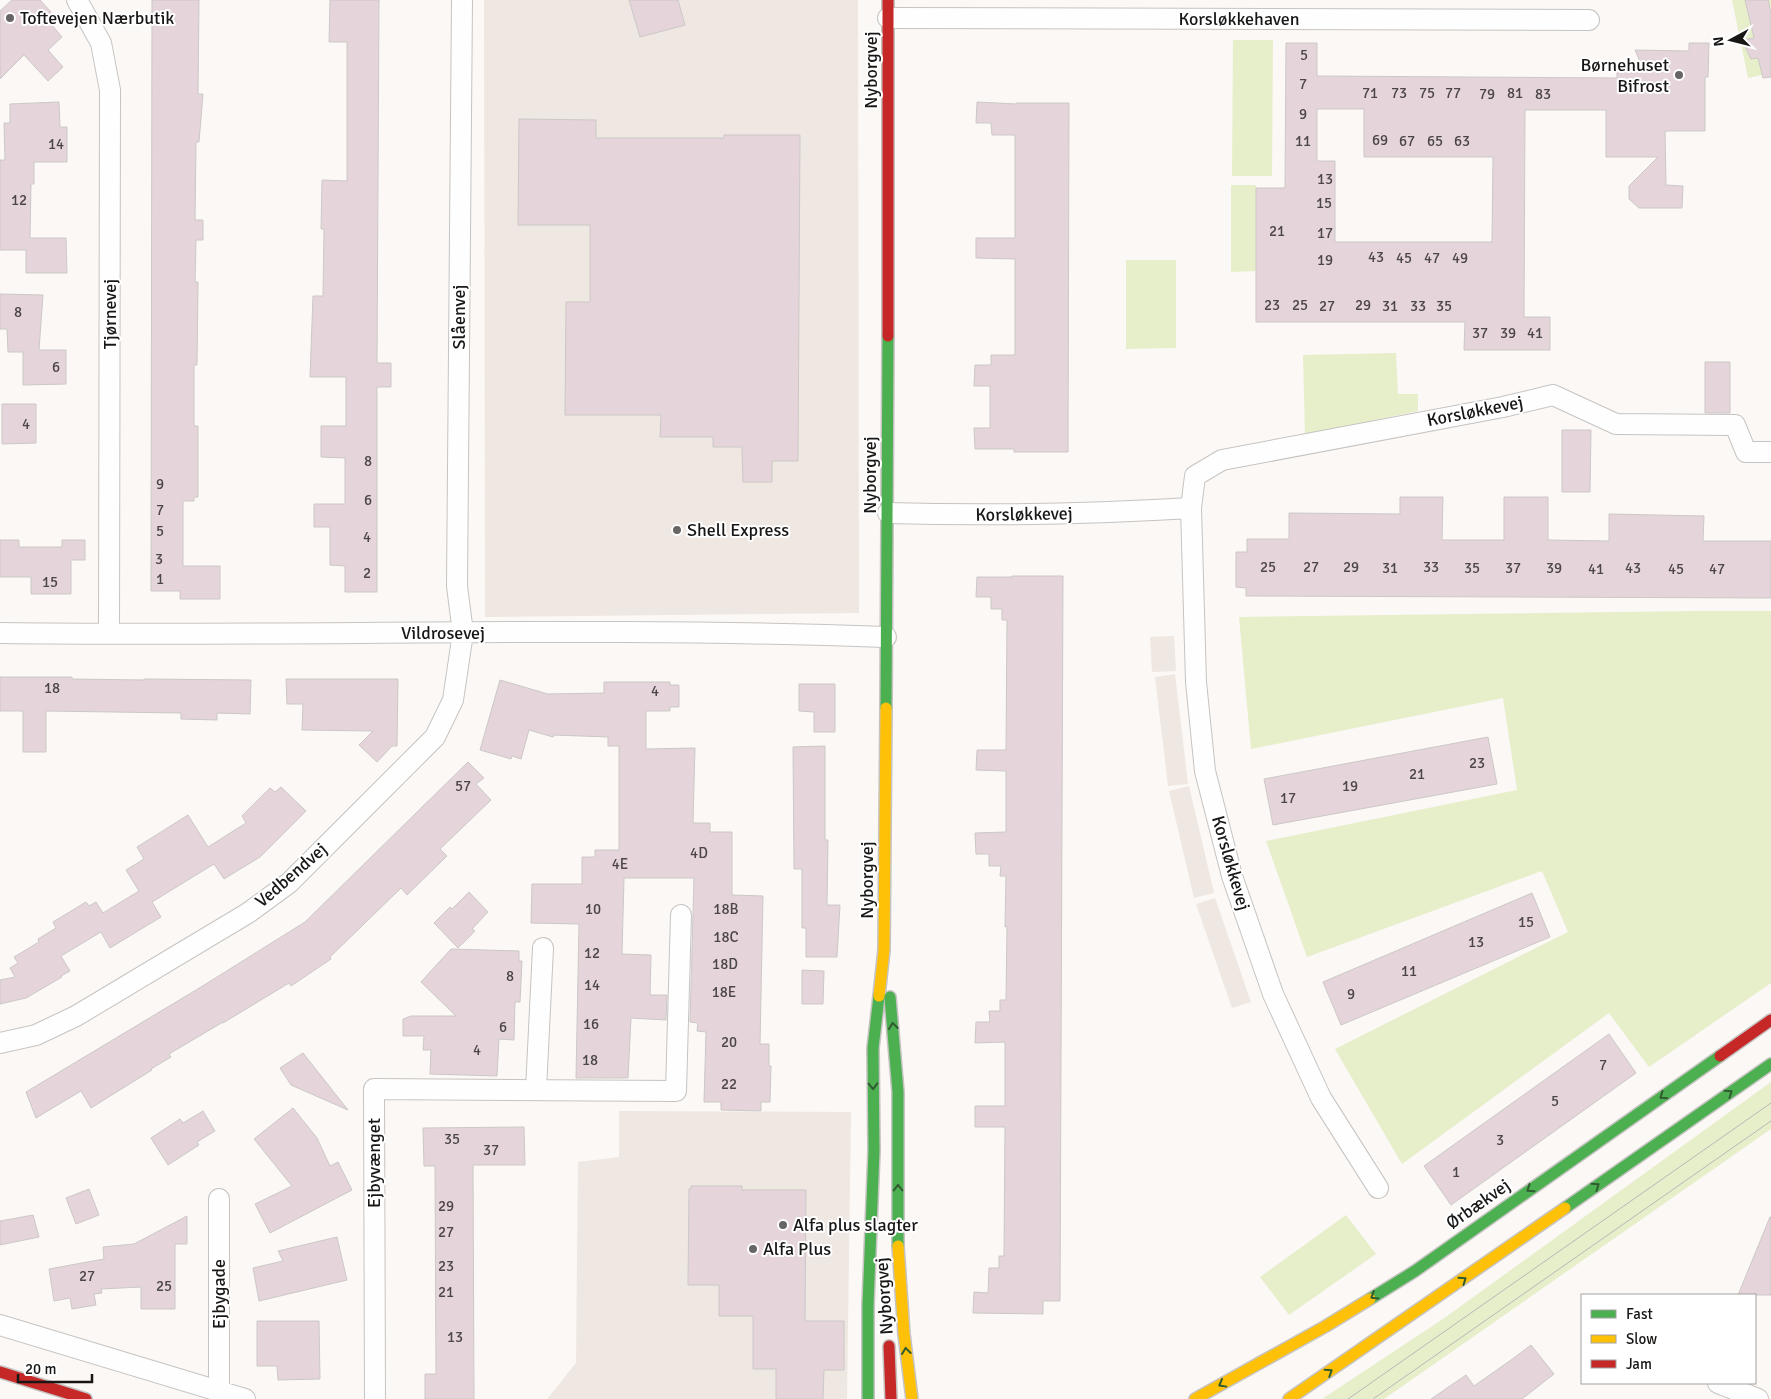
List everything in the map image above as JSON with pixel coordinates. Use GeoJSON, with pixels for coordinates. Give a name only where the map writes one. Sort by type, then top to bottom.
{"type":"FeatureCollection","features":[{"type":"Feature","properties":{"kind":"street","name":"Tjørnevej"},"geometry":{"type":"LineString","coordinates":[[77,0],[101,42],[110,90],[109,634]]}},
{"type":"Feature","properties":{"kind":"street","name":"Slåenvej"},"geometry":{"type":"LineString","coordinates":[[462,0],[457,586],[463,633]]}},
{"type":"Feature","properties":{"kind":"street","name":"Korsløkkehaven"},"geometry":{"type":"LineString","coordinates":[[888,9],[1589,20]]}},
{"type":"Feature","properties":{"kind":"street","name":"Nyborgvej"},"geometry":{"type":"LineString","coordinates":[[868,1399],[868,1305],[874,1150],[873,1048],[884,950],[888,513],[888,9]]}},
{"type":"Feature","properties":{"kind":"street","name":"Korsløkkevej"},"geometry":{"type":"LineString","coordinates":[[1378,1188],[1322,1098],[1273,994],[1232,876],[1205,771],[1196,682],[1191,508],[1195,476],[1222,460],[1553,395],[1616,424],[1735,425],[1746,452],[1771,452]]}},
{"type":"Feature","properties":{"kind":"street","name":"Korsløkkevej"},"geometry":{"type":"LineString","coordinates":[[888,513],[966,515],[1091,514],[1191,508]]}},
{"type":"Feature","properties":{"kind":"street","name":"Vildrosevej"},"geometry":{"type":"LineString","coordinates":[[0,633],[756,633],[886,637]]}},
{"type":"Feature","properties":{"kind":"street","name":"Vedbendvej"},"geometry":{"type":"LineString","coordinates":[[0,1044],[36,1035],[76,1016],[248,913],[288,883],[435,737],[453,700],[463,633]]}},
{"type":"Feature","properties":{"kind":"street","name":"Ejbyvænget"},"geometry":{"type":"LineString","coordinates":[[375,1399],[374,1089],[676,1091],[681,915]]}},
{"type":"Feature","properties":{"kind":"street"},"geometry":{"type":"LineString","coordinates":[[536,1090],[543,948]]}},
{"type":"Feature","properties":{"kind":"street","name":"Nyborgvej"},"geometry":{"type":"LineString","coordinates":[[884,950],[896,1055],[898,1092],[898,1258],[904,1334],[912,1399]]}},
{"type":"Feature","properties":{"kind":"street","name":"Ørbækvej"},"geometry":{"type":"LineString","coordinates":[[1195,1399],[1326,1326],[1415,1271],[1771,1020]]}},
{"type":"Feature","properties":{"kind":"street"},"geometry":{"type":"LineString","coordinates":[[1288,1399],[1354,1356],[1771,1064]]}},
{"type":"Feature","properties":{"kind":"street"},"geometry":{"type":"LineString","coordinates":[[874,1150],[882,1245]]}},
{"type":"Feature","properties":{"kind":"street","name":"Ejbygade"},"geometry":{"type":"LineString","coordinates":[[219,1199],[219,1390]]}},
{"type":"Feature","properties":{"kind":"street"},"geometry":{"type":"LineString","coordinates":[[0,1325],[245,1399]]}},
{"type":"Feature","properties":{"kind":"street"},"geometry":{"type":"LineString","coordinates":[[1228,1393],[1326,1326]]}},
{"type":"Feature","properties":{"kind":"street"},"geometry":{"type":"LineString","coordinates":[[888,1331],[891,1399]]}},
{"type":"Feature","properties":{"kind":"street"},"geometry":{"type":"LineString","coordinates":[[0,1372],[86,1399]]}},
{"type":"Feature","properties":{"kind":"street"},"geometry":{"type":"LineString","coordinates":[[1720,1384],[1758,1399]]}},
{"type":"Feature","properties":{"kind":"shaded area"},"geometry":{"type":"Polygon","coordinates":[[[484,0],[858,0],[859,613],[485,617],[484,0]]]}},
{"type":"Feature","properties":{"kind":"shaded area"},"geometry":{"type":"Polygon","coordinates":[[[1174,636],[1176,671],[1152,672],[1150,637],[1174,636]]]}},
{"type":"Feature","properties":{"kind":"shaded area"},"geometry":{"type":"Polygon","coordinates":[[[1175,674],[1188,784],[1168,786],[1155,677],[1175,674]]]}},
{"type":"Feature","properties":{"kind":"shaded area"},"geometry":{"type":"Polygon","coordinates":[[[1189,786],[1214,893],[1194,898],[1169,791],[1189,786]]]}},
{"type":"Feature","properties":{"kind":"shaded area"},"geometry":{"type":"Polygon","coordinates":[[[1215,898],[1251,1002],[1232,1008],[1196,904],[1215,898]]]}},
{"type":"Feature","properties":{"kind":"shaded area"},"geometry":{"type":"Polygon","coordinates":[[[619,1111],[851,1112],[847,1399],[547,1399],[576,1363],[578,1162],[619,1157],[619,1111]]]}},
{"type":"Feature","properties":{"kind":"green space"},"geometry":{"type":"Polygon","coordinates":[[[1732,0],[1771,0],[1771,73],[1748,78],[1732,0]]]}},
{"type":"Feature","properties":{"kind":"green space"},"geometry":{"type":"Polygon","coordinates":[[[1233,40],[1273,40],[1272,176],[1232,176],[1233,40]]]}},
{"type":"Feature","properties":{"kind":"green space"},"geometry":{"type":"Polygon","coordinates":[[[1231,185],[1256,185],[1256,271],[1231,272],[1231,185]]]}},
{"type":"Feature","properties":{"kind":"green space"},"geometry":{"type":"Polygon","coordinates":[[[1126,260],[1176,260],[1176,348],[1126,349],[1126,260]]]}},
{"type":"Feature","properties":{"kind":"green space"},"geometry":{"type":"Polygon","coordinates":[[[1396,353],[1398,394],[1418,394],[1418,411],[1305,435],[1303,355],[1396,353]]]}},
{"type":"Feature","properties":{"kind":"green space"},"geometry":{"type":"Polygon","coordinates":[[[1771,611],[1771,983],[1649,1067],[1609,1013],[1402,1164],[1335,1049],[1568,932],[1542,871],[1307,957],[1266,841],[1517,790],[1503,698],[1251,749],[1239,617],[1771,611]]]}},
{"type":"Feature","properties":{"kind":"green space"},"geometry":{"type":"Polygon","coordinates":[[[1771,1082],[1771,1129],[1384,1399],[1322,1399],[1443,1319],[1771,1082]]]}},
{"type":"Feature","properties":{"kind":"green space"},"geometry":{"type":"Polygon","coordinates":[[[1346,1215],[1376,1254],[1289,1315],[1260,1277],[1346,1215]]]}},
{"type":"Feature","properties":{"kind":"building"},"geometry":{"type":"Polygon","coordinates":[[[12,0],[40,0],[51,12],[45,17],[62,37],[48,50],[63,67],[48,81],[24,55],[0,79],[0,11],[12,0]]]}},
{"type":"Feature","properties":{"kind":"building"},"geometry":{"type":"Polygon","coordinates":[[[152,0],[199,0],[198,94],[203,94],[199,142],[196,142],[195,220],[203,220],[203,240],[196,240],[195,282],[198,282],[197,365],[194,365],[194,426],[198,426],[198,497],[194,497],[194,501],[183,501],[183,566],[220,566],[220,599],[180,599],[180,591],[151,591],[152,0]]]}},
{"type":"Feature","properties":{"kind":"building"},"geometry":{"type":"Polygon","coordinates":[[[330,0],[379,0],[377,363],[391,363],[391,387],[377,387],[377,592],[345,592],[345,566],[330,565],[330,527],[314,527],[314,504],[345,504],[345,458],[321,457],[321,426],[346,426],[346,377],[310,377],[313,296],[323,296],[324,229],[321,229],[322,180],[347,181],[347,42],[329,42],[330,0]]]}},
{"type":"Feature","properties":{"kind":"building"},"geometry":{"type":"Polygon","coordinates":[[[629,0],[678,0],[685,25],[640,37],[629,0]]]}},
{"type":"Feature","properties":{"kind":"building"},"geometry":{"type":"Polygon","coordinates":[[[1745,0],[1768,0],[1771,14],[1771,77],[1763,78],[1758,58],[1751,59],[1742,40],[1754,38],[1745,0]]]}},
{"type":"Feature","properties":{"kind":"building"},"geometry":{"type":"Polygon","coordinates":[[[1286,43],[1317,43],[1317,76],[1617,78],[1617,64],[1641,64],[1635,50],[1689,51],[1689,43],[1709,43],[1708,77],[1705,77],[1705,131],[1665,131],[1666,185],[1683,186],[1682,208],[1639,208],[1629,199],[1629,186],[1658,157],[1606,157],[1606,110],[1525,110],[1524,317],[1550,317],[1550,350],[1464,350],[1465,322],[1256,322],[1256,188],[1285,188],[1286,43]],[[1317,109],[1317,161],[1335,161],[1335,242],[1492,242],[1493,157],[1364,157],[1364,109],[1317,109]]]}},
{"type":"Feature","properties":{"kind":"building"},"geometry":{"type":"Polygon","coordinates":[[[59,102],[60,127],[67,127],[67,162],[34,162],[34,184],[31,184],[30,238],[66,238],[67,273],[26,273],[26,250],[0,250],[0,160],[5,160],[4,123],[10,123],[10,104],[59,102]]]}},
{"type":"Feature","properties":{"kind":"building"},"geometry":{"type":"Polygon","coordinates":[[[977,102],[1016,104],[1069,103],[1068,452],[1014,452],[1014,449],[975,449],[974,428],[990,428],[990,386],[974,386],[975,365],[991,365],[991,355],[1015,355],[1015,259],[976,258],[976,238],[1015,238],[1015,135],[992,135],[991,123],[976,123],[977,102]]]}},
{"type":"Feature","properties":{"kind":"building"},"geometry":{"type":"Polygon","coordinates":[[[519,119],[596,120],[596,138],[724,138],[724,135],[800,135],[798,461],[772,461],[772,482],[743,482],[742,447],[713,447],[713,437],[660,437],[661,415],[565,415],[566,302],[590,302],[590,225],[518,225],[519,119]]]}},
{"type":"Feature","properties":{"kind":"building"},"geometry":{"type":"Polygon","coordinates":[[[0,294],[43,295],[39,350],[66,350],[66,384],[23,385],[23,352],[8,352],[7,329],[0,329],[0,294]]]}},
{"type":"Feature","properties":{"kind":"building"},"geometry":{"type":"Polygon","coordinates":[[[1705,362],[1730,362],[1730,413],[1705,413],[1705,362]]]}},
{"type":"Feature","properties":{"kind":"building"},"geometry":{"type":"Polygon","coordinates":[[[2,404],[36,404],[36,443],[2,444],[2,404]]]}},
{"type":"Feature","properties":{"kind":"building"},"geometry":{"type":"Polygon","coordinates":[[[1562,430],[1591,430],[1590,492],[1562,492],[1562,430]]]}},
{"type":"Feature","properties":{"kind":"building"},"geometry":{"type":"Polygon","coordinates":[[[1400,497],[1443,497],[1442,540],[1504,540],[1504,497],[1548,497],[1548,540],[1609,541],[1609,514],[1704,516],[1703,541],[1771,541],[1771,598],[1246,596],[1246,588],[1236,587],[1236,552],[1247,552],[1247,539],[1289,539],[1289,513],[1400,514],[1400,497]]]}},
{"type":"Feature","properties":{"kind":"building"},"geometry":{"type":"Polygon","coordinates":[[[0,540],[19,540],[19,547],[62,547],[62,540],[85,540],[85,560],[71,560],[71,594],[31,594],[31,577],[0,577],[0,540]]]}},
{"type":"Feature","properties":{"kind":"building"},"geometry":{"type":"Polygon","coordinates":[[[1063,576],[1060,1301],[1043,1301],[1043,1314],[973,1313],[974,1292],[988,1293],[989,1268],[999,1268],[999,1256],[1004,1256],[1005,1127],[975,1127],[975,1106],[1005,1106],[1005,1042],[975,1043],[976,1022],[990,1022],[989,1011],[1000,1011],[1000,1000],[1006,1000],[1007,926],[1005,927],[1006,876],[1000,876],[1001,866],[989,866],[989,854],[976,854],[975,833],[1006,832],[1006,771],[976,770],[977,750],[1006,750],[1007,620],[1002,620],[1002,609],[991,609],[991,597],[976,597],[977,577],[1063,576]]]}},
{"type":"Feature","properties":{"kind":"building"},"geometry":{"type":"Polygon","coordinates":[[[0,677],[251,680],[250,714],[217,713],[217,720],[181,719],[181,713],[46,711],[46,752],[23,752],[23,711],[0,711],[0,677]]]}},
{"type":"Feature","properties":{"kind":"building"},"geometry":{"type":"Polygon","coordinates":[[[286,679],[398,679],[397,746],[392,746],[377,762],[359,745],[373,731],[302,730],[303,704],[287,704],[286,679]]]}},
{"type":"Feature","properties":{"kind":"building"},"geometry":{"type":"Polygon","coordinates":[[[500,680],[548,694],[604,693],[604,682],[670,682],[670,685],[679,685],[679,707],[670,707],[670,711],[646,711],[646,749],[695,748],[693,823],[710,823],[710,832],[732,832],[732,895],[763,896],[760,1044],[769,1044],[769,1066],[771,1066],[770,1102],[761,1102],[761,1111],[721,1110],[721,1102],[704,1102],[706,1032],[697,1031],[698,1023],[690,1022],[694,878],[624,878],[622,954],[651,955],[650,995],[667,995],[666,1020],[631,1018],[628,1078],[576,1078],[579,924],[531,923],[532,884],[582,884],[582,857],[595,857],[595,850],[619,850],[619,746],[608,746],[608,737],[554,735],[553,737],[529,730],[521,759],[512,756],[511,759],[480,750],[500,680]]]}},
{"type":"Feature","properties":{"kind":"building"},"geometry":{"type":"Polygon","coordinates":[[[799,684],[835,684],[835,732],[814,732],[814,712],[799,711],[799,684]]]}},
{"type":"Feature","properties":{"kind":"building"},"geometry":{"type":"Polygon","coordinates":[[[1488,737],[1497,784],[1273,825],[1264,779],[1488,737]]]}},
{"type":"Feature","properties":{"kind":"building"},"geometry":{"type":"Polygon","coordinates":[[[825,746],[825,840],[828,840],[827,905],[840,905],[837,957],[806,957],[806,928],[802,928],[802,869],[794,869],[793,747],[825,746]]]}},
{"type":"Feature","properties":{"kind":"building"},"geometry":{"type":"Polygon","coordinates":[[[468,762],[484,778],[476,784],[491,800],[440,849],[447,856],[407,895],[401,888],[330,957],[331,959],[291,986],[289,983],[169,1054],[171,1057],[91,1108],[81,1091],[36,1118],[26,1092],[305,922],[468,762]]]}},
{"type":"Feature","properties":{"kind":"building"},"geometry":{"type":"Polygon","coordinates":[[[281,787],[306,811],[260,857],[224,879],[214,864],[152,902],[161,917],[110,948],[101,932],[61,956],[70,971],[62,977],[26,998],[0,1004],[0,980],[15,977],[10,968],[18,963],[14,957],[39,942],[38,939],[56,928],[53,922],[86,902],[89,906],[96,902],[103,913],[139,891],[126,870],[144,859],[137,847],[188,815],[208,847],[246,823],[242,816],[270,788],[275,792],[281,787]]]}},
{"type":"Feature","properties":{"kind":"building"},"geometry":{"type":"Polygon","coordinates":[[[469,892],[488,912],[472,929],[475,931],[458,948],[434,923],[469,892]]]}},
{"type":"Feature","properties":{"kind":"building"},"geometry":{"type":"Polygon","coordinates":[[[1532,893],[1550,937],[1341,1025],[1323,982],[1532,893]]]}},
{"type":"Feature","properties":{"kind":"building"},"geometry":{"type":"Polygon","coordinates":[[[451,949],[519,951],[519,961],[522,961],[520,1002],[515,1002],[514,1040],[499,1039],[497,1076],[430,1074],[431,1050],[423,1050],[424,1036],[403,1036],[403,1019],[411,1016],[456,1016],[421,982],[451,949]]]}},
{"type":"Feature","properties":{"kind":"building"},"geometry":{"type":"Polygon","coordinates":[[[802,970],[824,971],[823,1004],[802,1004],[802,970]]]}},
{"type":"Feature","properties":{"kind":"building"},"geometry":{"type":"Polygon","coordinates":[[[1609,1034],[1636,1073],[1451,1205],[1424,1166],[1609,1034]]]}},
{"type":"Feature","properties":{"kind":"building"},"geometry":{"type":"Polygon","coordinates":[[[303,1053],[348,1110],[291,1085],[280,1068],[303,1053]]]}},
{"type":"Feature","properties":{"kind":"building"},"geometry":{"type":"Polygon","coordinates":[[[293,1108],[317,1138],[330,1166],[338,1162],[352,1190],[270,1233],[255,1204],[292,1186],[254,1139],[293,1108]]]}},
{"type":"Feature","properties":{"kind":"building"},"geometry":{"type":"Polygon","coordinates":[[[203,1111],[215,1131],[197,1142],[199,1145],[168,1165],[151,1138],[180,1119],[183,1123],[203,1111]]]}},
{"type":"Feature","properties":{"kind":"building"},"geometry":{"type":"Polygon","coordinates":[[[524,1127],[525,1165],[473,1165],[474,1399],[425,1399],[425,1374],[436,1374],[435,1166],[424,1166],[423,1128],[524,1127]]]}},
{"type":"Feature","properties":{"kind":"building"},"geometry":{"type":"Polygon","coordinates":[[[691,1186],[742,1186],[742,1190],[806,1190],[805,1321],[844,1321],[844,1370],[824,1370],[823,1399],[776,1399],[776,1369],[753,1369],[753,1316],[719,1316],[719,1285],[688,1285],[689,1189],[691,1189],[691,1186]]]}},
{"type":"Feature","properties":{"kind":"building"},"geometry":{"type":"Polygon","coordinates":[[[89,1189],[99,1215],[76,1224],[66,1198],[89,1189]]]}},
{"type":"Feature","properties":{"kind":"building"},"geometry":{"type":"Polygon","coordinates":[[[33,1215],[39,1237],[0,1245],[0,1221],[33,1215]]]}},
{"type":"Feature","properties":{"kind":"building"},"geometry":{"type":"Polygon","coordinates":[[[187,1216],[187,1244],[175,1244],[175,1309],[141,1309],[141,1287],[101,1289],[102,1293],[94,1294],[96,1305],[72,1309],[70,1298],[54,1301],[49,1269],[104,1259],[103,1247],[134,1244],[187,1216]]]}},
{"type":"Feature","properties":{"kind":"building"},"geometry":{"type":"Polygon","coordinates":[[[1770,1217],[1771,1217],[1771,1295],[1738,1294],[1770,1217]]]}},
{"type":"Feature","properties":{"kind":"building"},"geometry":{"type":"Polygon","coordinates":[[[337,1237],[347,1280],[259,1301],[253,1268],[283,1261],[278,1251],[337,1237]]]}},
{"type":"Feature","properties":{"kind":"building"},"geometry":{"type":"Polygon","coordinates":[[[257,1321],[319,1321],[320,1379],[278,1380],[277,1366],[257,1366],[257,1321]]]}},
{"type":"Feature","properties":{"kind":"building"},"geometry":{"type":"Polygon","coordinates":[[[1531,1345],[1554,1374],[1522,1399],[1431,1399],[1466,1375],[1474,1386],[1531,1345]]]}},
{"type":"Feature","properties":{"kind":"tram line"},"geometry":{"type":"LineString","coordinates":[[1348,1399],[1771,1103]]}},
{"type":"Feature","properties":{"kind":"tram line"},"geometry":{"type":"LineString","coordinates":[[1373,1399],[1771,1121]]}},
{"type":"Feature","properties":{"kind":"traffic: fast"},"geometry":{"type":"LineString","coordinates":[[886,708],[888,336]]}},
{"type":"Feature","properties":{"kind":"traffic: fast"},"geometry":{"type":"LineString","coordinates":[[868,1399],[868,1305],[874,1151],[873,1048],[879,996]]}},
{"type":"Feature","properties":{"kind":"traffic: fast"},"geometry":{"type":"LineString","coordinates":[[890,997],[898,1092],[898,1246]]}},
{"type":"Feature","properties":{"kind":"traffic: fast"},"geometry":{"type":"LineString","coordinates":[[1370,1299],[1415,1271],[1720,1056]]}},
{"type":"Feature","properties":{"kind":"traffic: fast"},"geometry":{"type":"LineString","coordinates":[[1565,1208],[1771,1064]]}},
{"type":"Feature","properties":{"kind":"traffic: slow"},"geometry":{"type":"LineString","coordinates":[[879,996],[884,950],[886,708]]}},
{"type":"Feature","properties":{"kind":"traffic: slow"},"geometry":{"type":"LineString","coordinates":[[1289,1399],[1565,1208]]}},
{"type":"Feature","properties":{"kind":"traffic: slow"},"geometry":{"type":"LineString","coordinates":[[898,1246],[904,1334],[912,1399]]}},
{"type":"Feature","properties":{"kind":"traffic: slow"},"geometry":{"type":"LineString","coordinates":[[1195,1399],[1326,1326],[1370,1299]]}},
{"type":"Feature","properties":{"kind":"traffic: jam"},"geometry":{"type":"LineString","coordinates":[[888,0],[888,336]]}},
{"type":"Feature","properties":{"kind":"traffic: jam"},"geometry":{"type":"LineString","coordinates":[[1720,1056],[1771,1020]]}},
{"type":"Feature","properties":{"kind":"traffic: jam"},"geometry":{"type":"LineString","coordinates":[[889,1346],[891,1399]]}},
{"type":"Feature","properties":{"kind":"traffic: jam"},"geometry":{"type":"LineString","coordinates":[[0,1372],[86,1399]]}},
{"type":"Feature","properties":{"kind":"place","name":"Toftevejen Nærbutik"},"geometry":{"type":"Point","coordinates":[10,18]}},
{"type":"Feature","properties":{"kind":"place","name":"Børnehuset Bifrost"},"geometry":{"type":"Point","coordinates":[1679,75]}},
{"type":"Feature","properties":{"kind":"place","name":"Shell Express"},"geometry":{"type":"Point","coordinates":[677,530]}},
{"type":"Feature","properties":{"kind":"place","name":"Alfa plus slagter"},"geometry":{"type":"Point","coordinates":[783,1225]}},
{"type":"Feature","properties":{"kind":"place","name":"Alfa Plus"},"geometry":{"type":"Point","coordinates":[753,1249]}}]}
